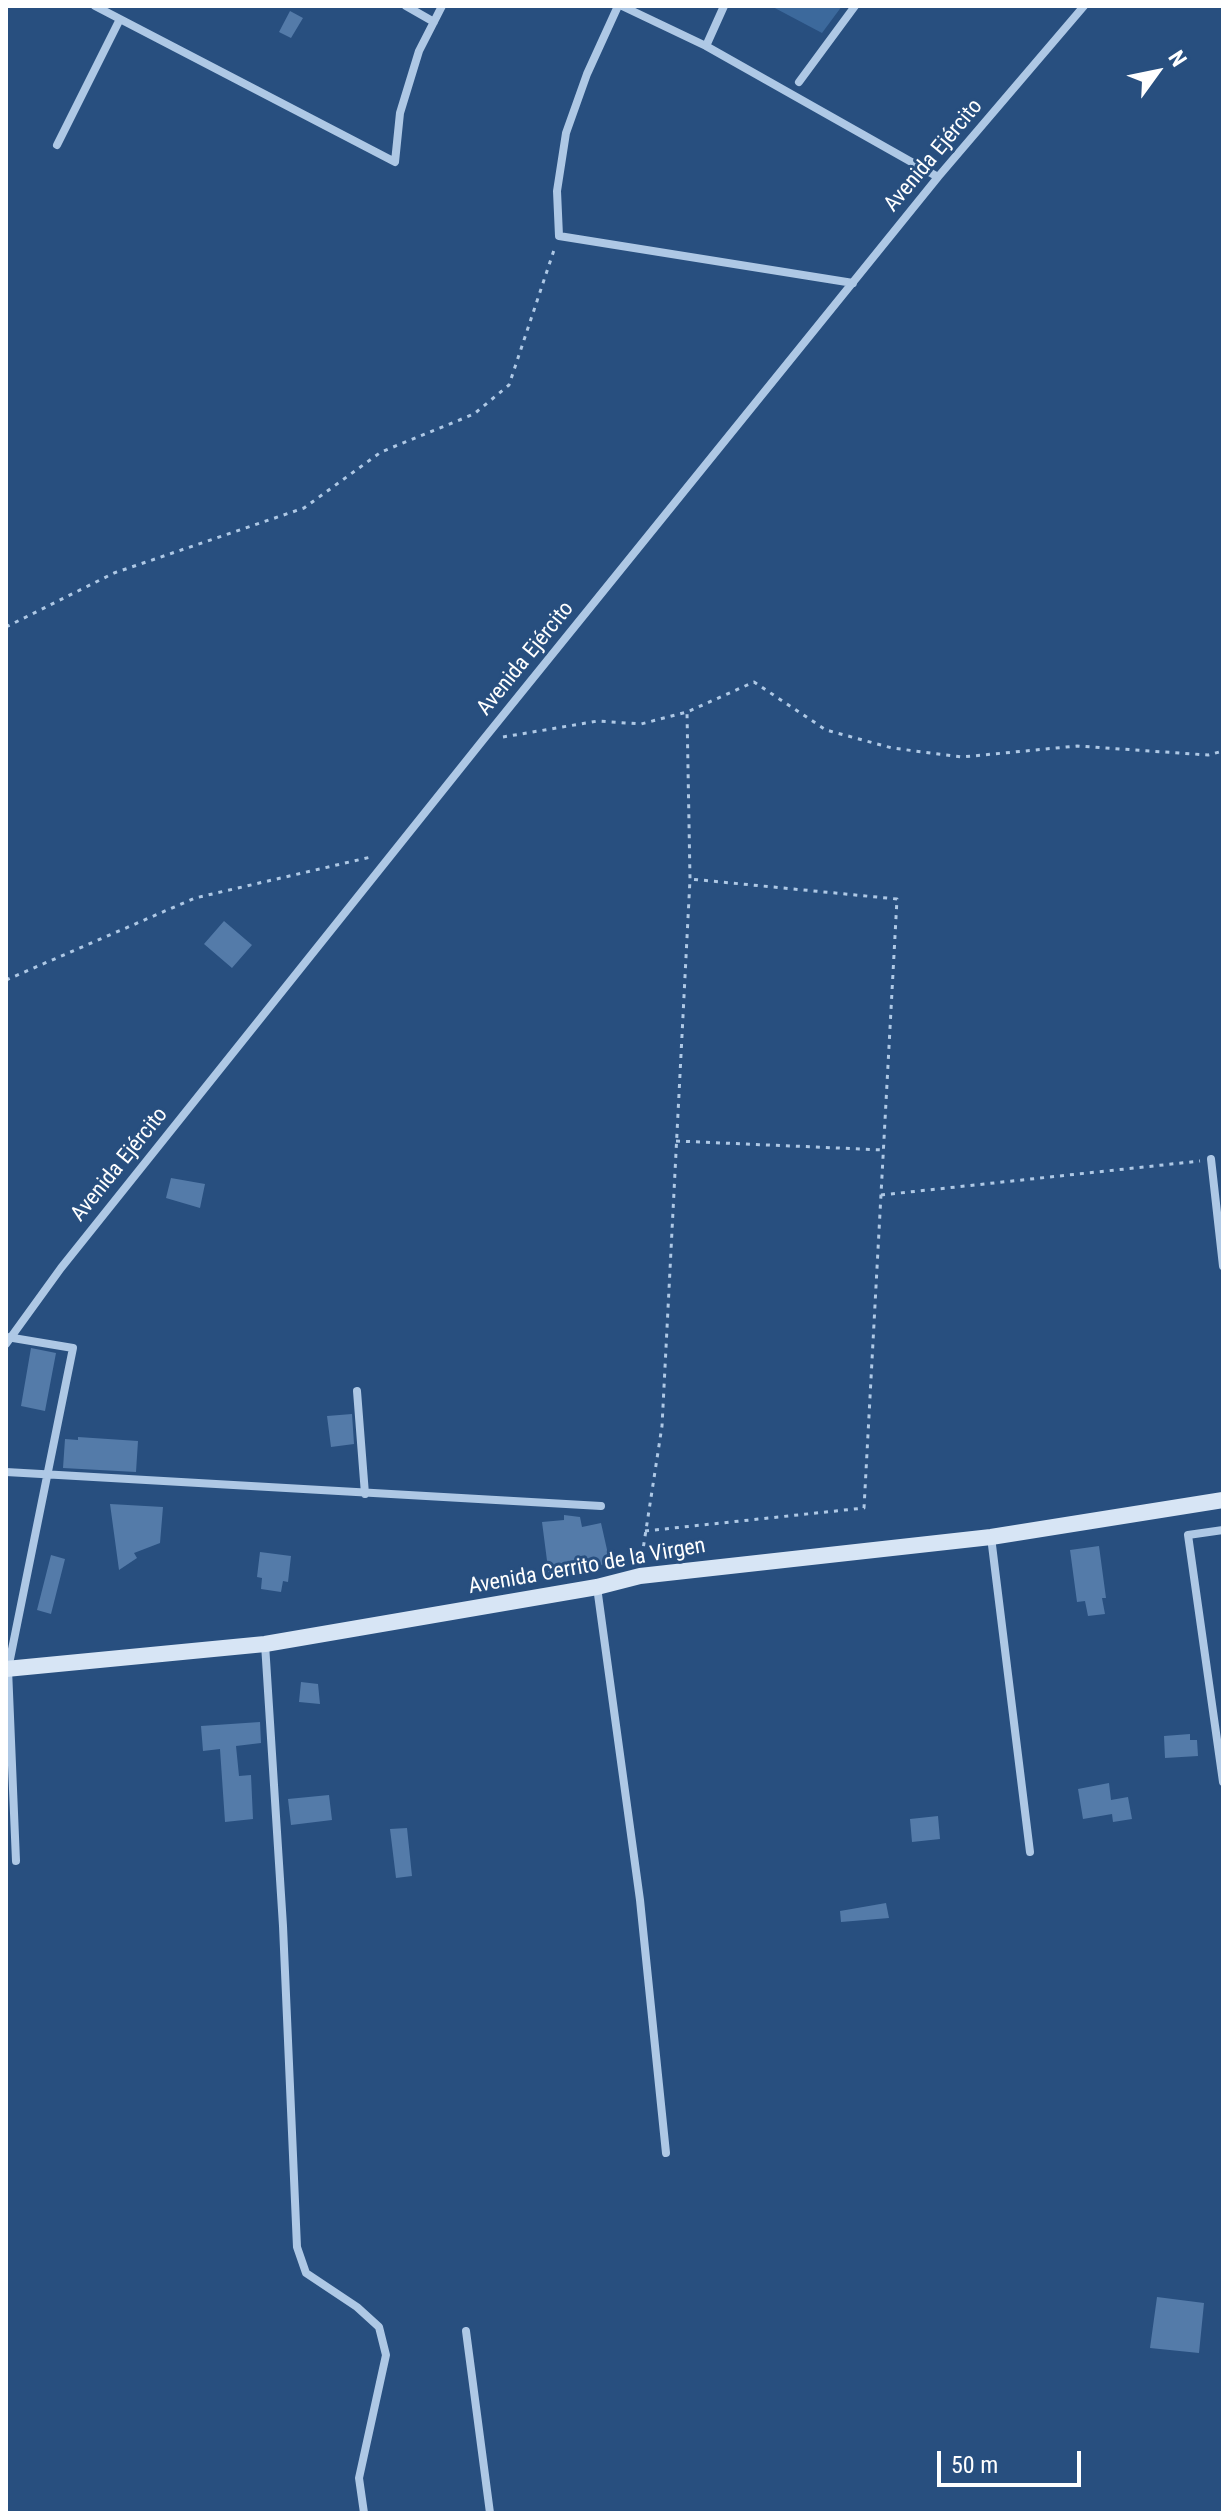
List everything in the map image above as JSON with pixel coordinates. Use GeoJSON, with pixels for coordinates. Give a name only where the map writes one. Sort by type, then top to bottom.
{"type":"FeatureCollection","features":[{"type":"Feature","properties":{"kind":"street"},"geometry":{"type":"LineString","coordinates":[[95,6],[395,162],[400,113],[419,51],[442,6]]}},
{"type":"Feature","properties":{"kind":"street"},"geometry":{"type":"LineString","coordinates":[[406,6],[434,22]]}},
{"type":"Feature","properties":{"kind":"street"},"geometry":{"type":"LineString","coordinates":[[853,283],[559,236],[557,191],[566,133],[587,74],[620,6],[706,46],[938,177]]}},
{"type":"Feature","properties":{"kind":"street"},"geometry":{"type":"LineString","coordinates":[[706,46],[724,6]]}},
{"type":"Feature","properties":{"kind":"street"},"geometry":{"type":"LineString","coordinates":[[799,82],[855,6]]}},
{"type":"Feature","properties":{"kind":"street","name":"Avenida Ejército"},"geometry":{"type":"LineString","coordinates":[[8,1339],[61,1268],[483,740],[938,177],[1084,6]]}},
{"type":"Feature","properties":{"kind":"street"},"geometry":{"type":"LineString","coordinates":[[57,145],[120,19]]}},
{"type":"Feature","properties":{"kind":"street"},"geometry":{"type":"LineString","coordinates":[[1211,1159],[1223,1266]]}},
{"type":"Feature","properties":{"kind":"street"},"geometry":{"type":"LineString","coordinates":[[8,1339],[73,1348],[7,1669],[16,1861]]}},
{"type":"Feature","properties":{"kind":"street"},"geometry":{"type":"LineString","coordinates":[[357,1391],[365,1494]]}},
{"type":"Feature","properties":{"kind":"street"},"geometry":{"type":"LineString","coordinates":[[6,1472],[601,1506]]}},
{"type":"Feature","properties":{"kind":"street","name":"Avenida Cerrito de la Virgen"},"geometry":{"type":"LineString","coordinates":[[7,1669],[265,1644],[597,1587],[640,1576],[991,1537],[1223,1500]]}},
{"type":"Feature","properties":{"kind":"street"},"geometry":{"type":"LineString","coordinates":[[1223,1530],[1188,1535],[1223,1782]]}},
{"type":"Feature","properties":{"kind":"street"},"geometry":{"type":"LineString","coordinates":[[991,1537],[1030,1852]]}},
{"type":"Feature","properties":{"kind":"street"},"geometry":{"type":"LineString","coordinates":[[597,1587],[640,1900],[666,2153]]}},
{"type":"Feature","properties":{"kind":"street"},"geometry":{"type":"LineString","coordinates":[[265,1644],[283,1926],[297,2247],[306,2273],[357,2307],[379,2327],[386,2355],[359,2478],[364,2513]]}},
{"type":"Feature","properties":{"kind":"street"},"geometry":{"type":"LineString","coordinates":[[1211,1702],[1223,1700]]}},
{"type":"Feature","properties":{"kind":"street"},"geometry":{"type":"LineString","coordinates":[[466,2331],[490,2513]]}},
{"type":"Feature","properties":{"kind":"path"},"geometry":{"type":"LineString","coordinates":[[6,627],[114,573],[304,508],[381,452],[474,414],[509,385],[559,236]]}},
{"type":"Feature","properties":{"kind":"path"},"geometry":{"type":"LineString","coordinates":[[483,740],[598,721],[641,724],[687,712],[754,682],[826,730],[892,748],[962,757],[1077,746],[1208,755],[1223,751]]}},
{"type":"Feature","properties":{"kind":"path"},"geometry":{"type":"LineString","coordinates":[[640,1576],[662,1426],[690,879],[687,712]]}},
{"type":"Feature","properties":{"kind":"path"},"geometry":{"type":"LineString","coordinates":[[6,980],[195,898],[394,852]]}},
{"type":"Feature","properties":{"kind":"path"},"geometry":{"type":"LineString","coordinates":[[645,1531],[864,1508],[897,899],[690,879]]}},
{"type":"Feature","properties":{"kind":"path"},"geometry":{"type":"LineString","coordinates":[[676,1141],[884,1150]]}},
{"type":"Feature","properties":{"kind":"path"},"geometry":{"type":"LineString","coordinates":[[881,1195],[1211,1159]]}},
{"type":"Feature","properties":{"kind":"shaded area"},"geometry":{"type":"Polygon","coordinates":[[[771,6],[842,6],[822,33],[771,6]]]}},
{"type":"Feature","properties":{"kind":"building"},"geometry":{"type":"Polygon","coordinates":[[[290,11],[303,18],[291,38],[279,32],[290,11]]]}},
{"type":"Feature","properties":{"kind":"building"},"geometry":{"type":"Polygon","coordinates":[[[224,921],[252,945],[232,968],[204,944],[224,921]]]}},
{"type":"Feature","properties":{"kind":"building"},"geometry":{"type":"Polygon","coordinates":[[[171,1178],[205,1184],[200,1208],[166,1198],[171,1178]]]}},
{"type":"Feature","properties":{"kind":"building"},"geometry":{"type":"Polygon","coordinates":[[[31,1348],[56,1353],[45,1411],[21,1406],[31,1348]]]}},
{"type":"Feature","properties":{"kind":"building"},"geometry":{"type":"Polygon","coordinates":[[[352,1414],[354,1444],[331,1447],[327,1416],[352,1414]]]}},
{"type":"Feature","properties":{"kind":"building"},"geometry":{"type":"Polygon","coordinates":[[[78,1437],[138,1441],[136,1472],[63,1468],[65,1439],[78,1440],[78,1437]]]}},
{"type":"Feature","properties":{"kind":"building"},"geometry":{"type":"Polygon","coordinates":[[[110,1504],[163,1507],[160,1543],[134,1553],[137,1558],[119,1570],[110,1504]]]}},
{"type":"Feature","properties":{"kind":"building"},"geometry":{"type":"Polygon","coordinates":[[[564,1515],[580,1517],[582,1527],[601,1523],[610,1563],[549,1576],[542,1522],[564,1520],[564,1515]]]}},
{"type":"Feature","properties":{"kind":"building"},"geometry":{"type":"Polygon","coordinates":[[[1099,1546],[1106,1598],[1102,1598],[1105,1614],[1088,1616],[1085,1601],[1077,1602],[1070,1550],[1099,1546]]]}},
{"type":"Feature","properties":{"kind":"building"},"geometry":{"type":"Polygon","coordinates":[[[260,1552],[291,1556],[288,1582],[283,1581],[281,1592],[261,1589],[262,1578],[257,1577],[260,1552]]]}},
{"type":"Feature","properties":{"kind":"building"},"geometry":{"type":"Polygon","coordinates":[[[51,1555],[65,1559],[51,1614],[37,1610],[51,1555]]]}},
{"type":"Feature","properties":{"kind":"building"},"geometry":{"type":"Polygon","coordinates":[[[301,1682],[318,1684],[320,1704],[299,1702],[301,1682]]]}},
{"type":"Feature","properties":{"kind":"building"},"geometry":{"type":"Polygon","coordinates":[[[260,1722],[261,1743],[236,1746],[239,1776],[251,1775],[253,1819],[225,1822],[220,1749],[203,1751],[201,1726],[260,1722]]]}},
{"type":"Feature","properties":{"kind":"building"},"geometry":{"type":"Polygon","coordinates":[[[1190,1734],[1190,1740],[1197,1740],[1198,1756],[1165,1758],[1164,1736],[1190,1734]]]}},
{"type":"Feature","properties":{"kind":"building"},"geometry":{"type":"Polygon","coordinates":[[[1109,1783],[1111,1800],[1128,1797],[1132,1819],[1113,1822],[1112,1814],[1083,1819],[1078,1789],[1109,1783]]]}},
{"type":"Feature","properties":{"kind":"building"},"geometry":{"type":"Polygon","coordinates":[[[329,1795],[332,1820],[291,1825],[288,1799],[329,1795]]]}},
{"type":"Feature","properties":{"kind":"building"},"geometry":{"type":"Polygon","coordinates":[[[938,1816],[940,1839],[912,1842],[910,1819],[938,1816]]]}},
{"type":"Feature","properties":{"kind":"building"},"geometry":{"type":"Polygon","coordinates":[[[407,1828],[412,1876],[396,1878],[390,1829],[407,1828]]]}},
{"type":"Feature","properties":{"kind":"building"},"geometry":{"type":"Polygon","coordinates":[[[886,1903],[889,1918],[841,1922],[840,1911],[886,1903]]]}},
{"type":"Feature","properties":{"kind":"building"},"geometry":{"type":"Polygon","coordinates":[[[1157,2297],[1204,2303],[1199,2353],[1150,2348],[1157,2297]]]}}]}
